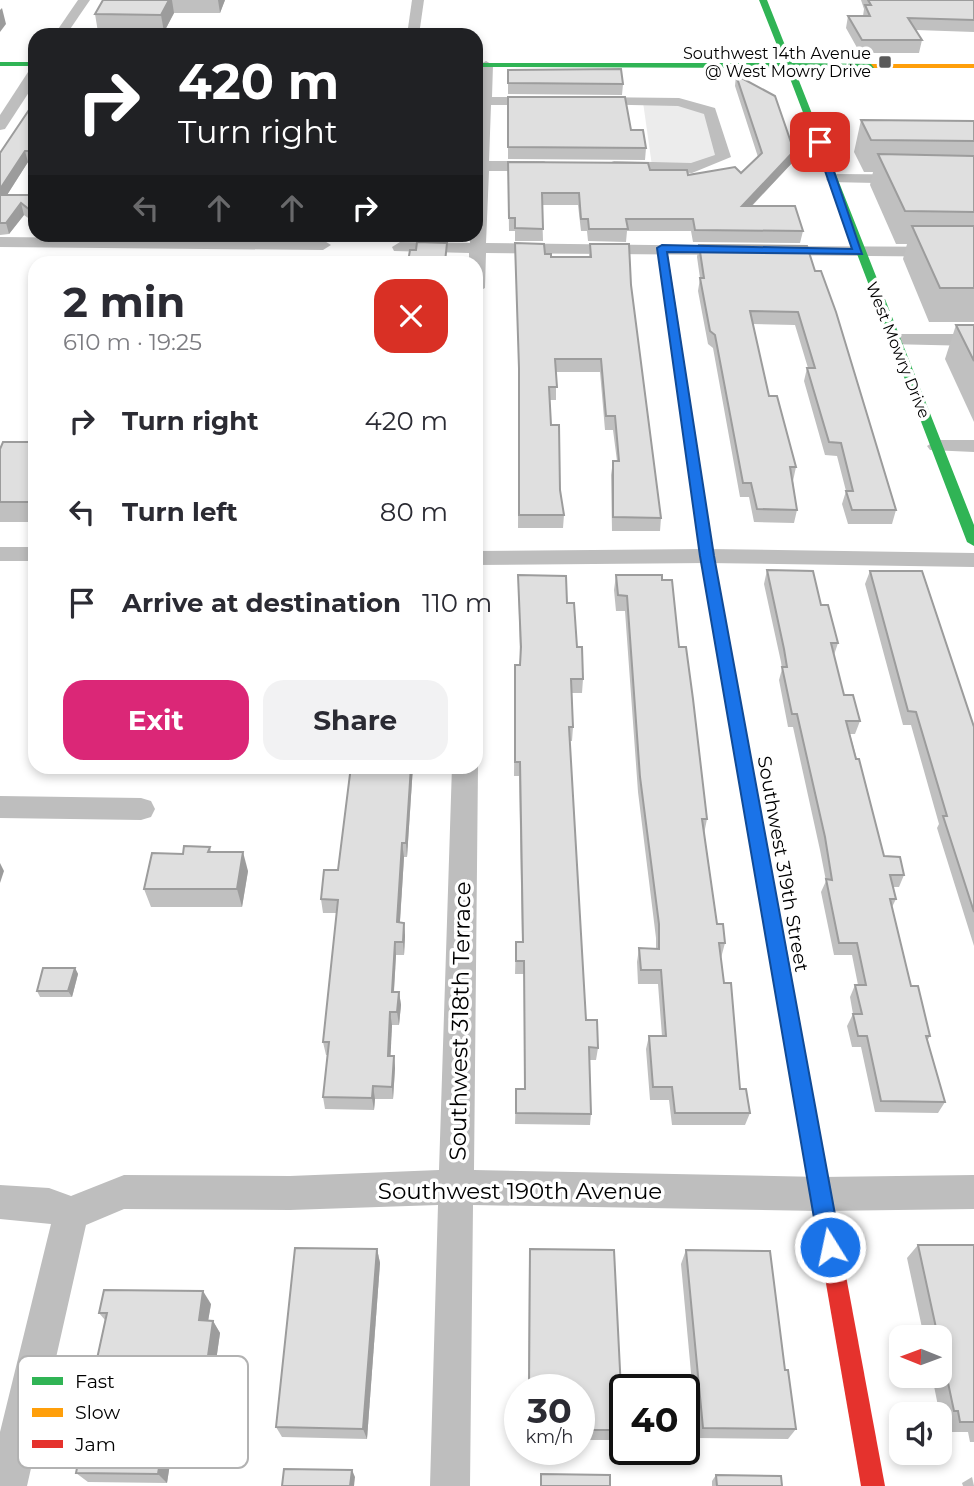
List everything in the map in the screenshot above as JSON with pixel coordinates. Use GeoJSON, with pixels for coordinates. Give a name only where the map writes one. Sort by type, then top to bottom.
{"type":"FeatureCollection","features":[{"type":"Feature","properties":{"kind":"street"},"geometry":{"type":"LineString","coordinates":[[65,28],[84,0]]}},
{"type":"Feature","properties":{"kind":"street"},"geometry":{"type":"LineString","coordinates":[[414,28],[418,0]]}},
{"type":"Feature","properties":{"kind":"street","name":"West Mowry Drive"},"geometry":{"type":"LineString","coordinates":[[763,0],[974,542]]}},
{"type":"Feature","properties":{"kind":"street"},"geometry":{"type":"LineString","coordinates":[[0,64],[28,64]]}},
{"type":"Feature","properties":{"kind":"street"},"geometry":{"type":"LineString","coordinates":[[483,65],[974,65]]}},
{"type":"Feature","properties":{"kind":"street"},"geometry":{"type":"LineString","coordinates":[[0,126],[28,83]]}},
{"type":"Feature","properties":{"kind":"street"},"geometry":{"type":"LineString","coordinates":[[483,89],[483,123]]}},
{"type":"Feature","properties":{"kind":"street"},"geometry":{"type":"LineString","coordinates":[[484,101],[679,102],[710,111],[723,157],[692,167],[593,166]]}},
{"type":"Feature","properties":{"kind":"street"},"geometry":{"type":"LineString","coordinates":[[483,166],[565,166]]}},
{"type":"Feature","properties":{"kind":"street"},"geometry":{"type":"LineString","coordinates":[[834,179],[974,180]]}},
{"type":"Feature","properties":{"kind":"street"},"geometry":{"type":"LineString","coordinates":[[0,242],[28,241]]}},
{"type":"Feature","properties":{"kind":"street"},"geometry":{"type":"LineString","coordinates":[[298,242],[323,245]]}},
{"type":"Feature","properties":{"kind":"street"},"geometry":{"type":"LineString","coordinates":[[477,242],[477,256]]}},
{"type":"Feature","properties":{"kind":"street"},"geometry":{"type":"LineString","coordinates":[[401,247],[974,252]]}},
{"type":"Feature","properties":{"kind":"street","name":"Southwest 319th Street"},"geometry":{"type":"LineString","coordinates":[[662,248],[707,556],[873,1486]]}},
{"type":"Feature","properties":{"kind":"street"},"geometry":{"type":"LineString","coordinates":[[895,340],[974,340]]}},
{"type":"Feature","properties":{"kind":"street"},"geometry":{"type":"LineString","coordinates":[[937,446],[974,446]]}},
{"type":"Feature","properties":{"kind":"street"},"geometry":{"type":"LineString","coordinates":[[0,554],[28,554]]}},
{"type":"Feature","properties":{"kind":"street"},"geometry":{"type":"LineString","coordinates":[[483,558],[707,556],[974,560]]}},
{"type":"Feature","properties":{"kind":"street","name":"Southwest 318th Terrace"},"geometry":{"type":"LineString","coordinates":[[450,1486],[465,774]]}},
{"type":"Feature","properties":{"kind":"street"},"geometry":{"type":"LineString","coordinates":[[0,807],[141,809]]}},
{"type":"Feature","properties":{"kind":"street","name":"Southwest 190th Avenue"},"geometry":{"type":"LineString","coordinates":[[71,1214],[124,1192],[290,1193],[456,1187],[821,1194],[974,1192]]}},
{"type":"Feature","properties":{"kind":"street"},"geometry":{"type":"LineString","coordinates":[[0,1202],[49,1206],[71,1214],[38,1356]]}},
{"type":"Feature","properties":{"kind":"street"},"geometry":{"type":"LineString","coordinates":[[7,1486],[18,1439]]}},
{"type":"Feature","properties":{"kind":"shaded area"},"geometry":{"type":"Polygon","coordinates":[[[643,102],[679,103],[708,111],[721,157],[709,162],[652,166],[643,102]]]}},
{"type":"Feature","properties":{"kind":"building"},"geometry":{"type":"Polygon","coordinates":[[[103,0],[169,0],[161,15],[95,14],[103,0]]]}},
{"type":"Feature","properties":{"kind":"building"},"geometry":{"type":"Polygon","coordinates":[[[868,0],[974,0],[974,20],[908,18],[922,40],[862,40],[848,16],[870,16],[865,5],[871,5],[868,0]]]}},
{"type":"Feature","properties":{"kind":"building"},"geometry":{"type":"Polygon","coordinates":[[[621,69],[623,84],[508,83],[508,70],[621,69]]]}},
{"type":"Feature","properties":{"kind":"building"},"geometry":{"type":"Polygon","coordinates":[[[736,75],[775,96],[794,151],[742,206],[795,206],[803,231],[695,230],[693,219],[626,219],[628,229],[589,229],[588,219],[581,219],[579,193],[542,193],[543,229],[515,228],[515,218],[509,218],[508,162],[648,163],[650,170],[687,170],[688,175],[735,167],[741,173],[762,153],[736,75]]]}},
{"type":"Feature","properties":{"kind":"building"},"geometry":{"type":"Polygon","coordinates":[[[508,97],[625,97],[631,130],[643,130],[646,148],[508,147],[508,97]]]}},
{"type":"Feature","properties":{"kind":"building"},"geometry":{"type":"Polygon","coordinates":[[[28,111],[28,151],[25,151],[0,189],[0,153],[28,111]]]}},
{"type":"Feature","properties":{"kind":"building"},"geometry":{"type":"Polygon","coordinates":[[[861,120],[974,121],[974,141],[871,140],[861,120]]]}},
{"type":"Feature","properties":{"kind":"building"},"geometry":{"type":"Polygon","coordinates":[[[878,154],[974,156],[974,212],[905,211],[878,154]]]}},
{"type":"Feature","properties":{"kind":"building"},"geometry":{"type":"Polygon","coordinates":[[[0,195],[28,195],[28,208],[21,203],[6,223],[0,223],[0,195]]]}},
{"type":"Feature","properties":{"kind":"building"},"geometry":{"type":"Polygon","coordinates":[[[912,226],[974,226],[974,288],[940,288],[912,226]]]}},
{"type":"Feature","properties":{"kind":"building"},"geometry":{"type":"Polygon","coordinates":[[[417,242],[447,243],[446,256],[409,256],[410,250],[416,250],[417,242]]]}},
{"type":"Feature","properties":{"kind":"building"},"geometry":{"type":"Polygon","coordinates":[[[515,243],[544,244],[545,254],[551,254],[551,257],[591,257],[590,244],[629,244],[631,285],[661,518],[613,517],[613,461],[619,461],[615,416],[606,416],[601,359],[555,359],[557,387],[549,387],[551,425],[559,425],[560,490],[564,515],[519,515],[519,368],[515,243]]]}},
{"type":"Feature","properties":{"kind":"building"},"geometry":{"type":"Polygon","coordinates":[[[699,245],[807,246],[815,271],[821,271],[836,312],[896,510],[852,510],[846,491],[853,491],[841,443],[829,442],[807,368],[815,368],[798,312],[750,311],[769,396],[777,396],[796,467],[790,467],[797,510],[757,509],[751,483],[743,483],[715,335],[710,331],[700,278],[704,278],[699,245]]]}},
{"type":"Feature","properties":{"kind":"building"},"geometry":{"type":"Polygon","coordinates":[[[956,325],[974,325],[974,361],[956,325]]]}},
{"type":"Feature","properties":{"kind":"building"},"geometry":{"type":"Polygon","coordinates":[[[3,442],[28,442],[28,502],[0,502],[0,449],[3,442]]]}},
{"type":"Feature","properties":{"kind":"building"},"geometry":{"type":"Polygon","coordinates":[[[767,570],[813,571],[821,605],[828,605],[838,643],[831,643],[844,695],[853,695],[860,721],[846,721],[856,759],[859,759],[884,856],[900,857],[904,875],[890,875],[896,899],[890,899],[911,986],[918,986],[930,1036],[926,1036],[945,1102],[881,1101],[867,1036],[858,1036],[853,1014],[862,1014],[855,985],[866,985],[857,943],[839,943],[826,879],[832,880],[825,837],[797,714],[792,714],[782,667],[787,667],[784,649],[767,570]]]}},
{"type":"Feature","properties":{"kind":"building"},"geometry":{"type":"Polygon","coordinates":[[[870,571],[922,571],[974,727],[974,912],[943,816],[947,816],[916,712],[908,711],[870,571]]]}},
{"type":"Feature","properties":{"kind":"building"},"geometry":{"type":"Polygon","coordinates":[[[518,575],[566,576],[567,603],[574,603],[577,647],[582,647],[583,679],[571,679],[573,727],[569,727],[586,1020],[597,1020],[598,1048],[589,1047],[591,1114],[516,1113],[516,1089],[525,1089],[524,961],[516,961],[516,942],[523,942],[520,762],[515,762],[515,665],[520,665],[521,647],[518,575]]]}},
{"type":"Feature","properties":{"kind":"building"},"geometry":{"type":"Polygon","coordinates":[[[616,575],[662,575],[662,580],[672,580],[679,647],[686,647],[693,699],[707,819],[702,819],[717,924],[723,924],[725,943],[719,943],[724,983],[731,983],[740,1089],[746,1089],[750,1113],[675,1113],[672,1087],[653,1087],[649,1036],[666,1036],[661,970],[641,970],[639,948],[659,949],[659,924],[640,777],[627,596],[618,595],[616,575]]]}},
{"type":"Feature","properties":{"kind":"building"},"geometry":{"type":"Polygon","coordinates":[[[350,774],[410,774],[406,843],[402,843],[397,922],[404,923],[403,942],[395,942],[392,992],[399,992],[397,1012],[390,1012],[388,1056],[394,1056],[392,1087],[373,1086],[372,1098],[323,1097],[329,1042],[323,1042],[338,900],[321,899],[324,870],[338,870],[350,774]]]}},
{"type":"Feature","properties":{"kind":"building"},"geometry":{"type":"Polygon","coordinates":[[[184,846],[210,847],[208,852],[243,852],[237,889],[144,889],[152,853],[183,854],[184,846]]]}},
{"type":"Feature","properties":{"kind":"building"},"geometry":{"type":"Polygon","coordinates":[[[43,968],[75,968],[68,991],[37,991],[43,968]]]}},
{"type":"Feature","properties":{"kind":"building"},"geometry":{"type":"Polygon","coordinates":[[[918,1245],[974,1245],[974,1422],[960,1422],[958,1411],[954,1411],[949,1388],[952,1388],[952,1325],[935,1325],[918,1245]]]}},
{"type":"Feature","properties":{"kind":"building"},"geometry":{"type":"Polygon","coordinates":[[[295,1248],[377,1249],[363,1429],[276,1427],[295,1248]]]}},
{"type":"Feature","properties":{"kind":"building"},"geometry":{"type":"Polygon","coordinates":[[[530,1249],[614,1250],[620,1374],[609,1374],[609,1430],[595,1430],[595,1374],[529,1374],[530,1249]]]}},
{"type":"Feature","properties":{"kind":"building"},"geometry":{"type":"Polygon","coordinates":[[[686,1250],[770,1251],[785,1370],[788,1370],[796,1429],[703,1428],[700,1374],[698,1374],[686,1250]]]}},
{"type":"Feature","properties":{"kind":"building"},"geometry":{"type":"Polygon","coordinates":[[[104,1290],[203,1291],[199,1320],[213,1321],[208,1356],[98,1356],[107,1313],[99,1313],[104,1290]]]}},
{"type":"Feature","properties":{"kind":"building"},"geometry":{"type":"Polygon","coordinates":[[[77,1468],[159,1468],[158,1474],[76,1473],[77,1468]]]}},
{"type":"Feature","properties":{"kind":"building"},"geometry":{"type":"Polygon","coordinates":[[[284,1469],[352,1470],[350,1486],[282,1486],[284,1469]]]}},
{"type":"Feature","properties":{"kind":"building"},"geometry":{"type":"Polygon","coordinates":[[[541,1474],[610,1475],[610,1486],[541,1486],[541,1474]]]}},
{"type":"Feature","properties":{"kind":"building"},"geometry":{"type":"Polygon","coordinates":[[[716,1475],[781,1476],[782,1486],[717,1486],[716,1475]]]}},
{"type":"Feature","properties":{"kind":"traffic: fast"},"geometry":{"type":"LineString","coordinates":[[763,0],[974,542]]}},
{"type":"Feature","properties":{"kind":"traffic: fast"},"geometry":{"type":"LineString","coordinates":[[0,64],[28,64]]}},
{"type":"Feature","properties":{"kind":"traffic: fast"},"geometry":{"type":"LineString","coordinates":[[483,65],[874,66]]}},
{"type":"Feature","properties":{"kind":"traffic: fast"},"geometry":{"type":"LineString","coordinates":[[726,665],[816,1168]]}},
{"type":"Feature","properties":{"kind":"traffic: slow"},"geometry":{"type":"LineString","coordinates":[[874,66],[974,66]]}},
{"type":"Feature","properties":{"kind":"traffic: jam"},"geometry":{"type":"LineString","coordinates":[[662,249],[707,556],[726,665]]}},
{"type":"Feature","properties":{"kind":"traffic: jam"},"geometry":{"type":"LineString","coordinates":[[816,1168],[873,1486]]}},
{"type":"Feature","properties":{"kind":"place","name":"Southwest 14th Avenue @ West Mowry Drive"},"geometry":{"type":"Point","coordinates":[885,62]}},
{"type":"Feature","properties":{"kind":"route"},"geometry":{"type":"LineString","coordinates":[[820,142],[859,252],[662,248],[707,556],[830,1247]]}}]}
